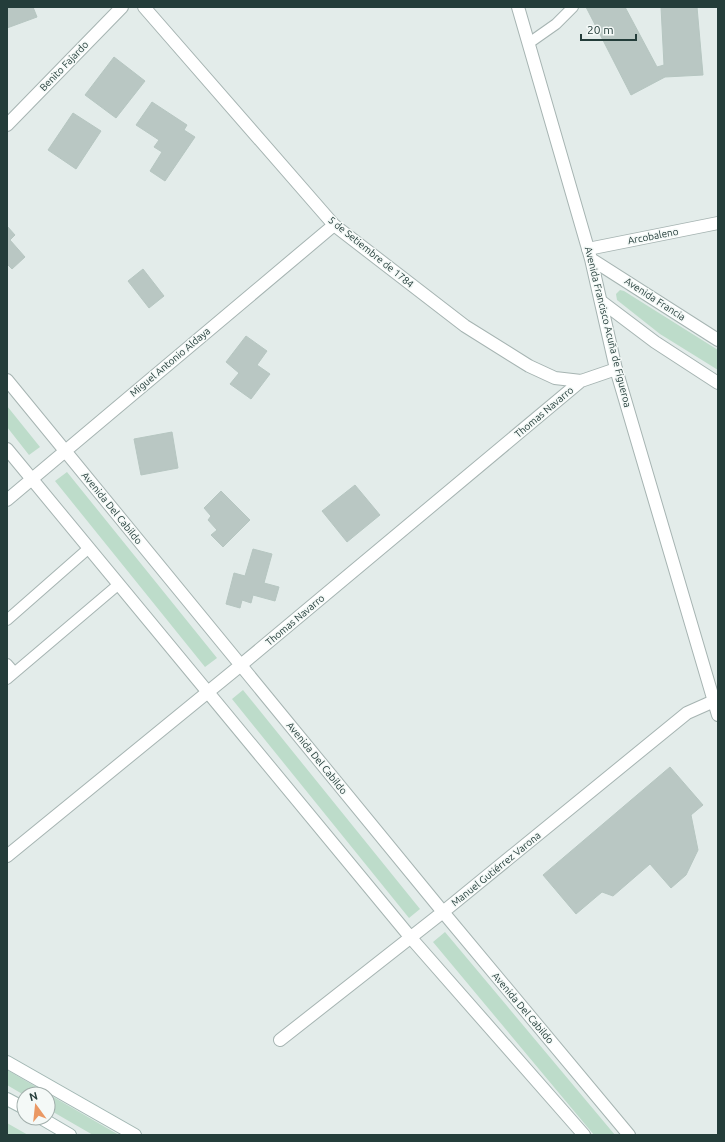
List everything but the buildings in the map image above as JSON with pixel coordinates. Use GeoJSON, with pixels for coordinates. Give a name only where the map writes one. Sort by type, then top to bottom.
{"type":"FeatureCollection","features":[{"type":"Feature","properties":{"kind":"street","name":"Benito Fajardo"},"geometry":{"type":"LineString","coordinates":[[7,125],[122,7]]}},
{"type":"Feature","properties":{"kind":"street","name":"5 de Setiembre de 1784"},"geometry":{"type":"LineString","coordinates":[[144,7],[334,225],[465,326],[529,366],[555,378],[581,381],[616,369]]}},
{"type":"Feature","properties":{"kind":"street","name":"Avenida Francisco Acuña de Figueroa"},"geometry":{"type":"LineString","coordinates":[[518,7],[590,254],[616,369],[718,715]]}},
{"type":"Feature","properties":{"kind":"street","name":"Arcobaleno"},"geometry":{"type":"LineString","coordinates":[[590,254],[718,223]]}},
{"type":"Feature","properties":{"kind":"street","name":"Miguel Antonio Aldaya"},"geometry":{"type":"LineString","coordinates":[[7,500],[334,225]]}},
{"type":"Feature","properties":{"kind":"street","name":"Avenida Francia"},"geometry":{"type":"LineString","coordinates":[[590,254],[718,340]]}},
{"type":"Feature","properties":{"kind":"street"},"geometry":{"type":"LineString","coordinates":[[602,302],[655,342],[718,383]]}},
{"type":"Feature","properties":{"kind":"street","name":"Avenida Del Cabildo"},"geometry":{"type":"LineString","coordinates":[[7,380],[443,912],[629,1135]]}},
{"type":"Feature","properties":{"kind":"street","name":"Thomas Navarro"},"geometry":{"type":"LineString","coordinates":[[7,856],[207,691],[241,665],[581,381]]}},
{"type":"Feature","properties":{"kind":"street"},"geometry":{"type":"LineString","coordinates":[[7,449],[411,938],[579,1133]]}},
{"type":"Feature","properties":{"kind":"street","name":"Manuel Gutiérrez Varona"},"geometry":{"type":"LineString","coordinates":[[280,1040],[411,938],[687,713],[714,701]]}},
{"type":"Feature","properties":{"kind":"street"},"geometry":{"type":"LineString","coordinates":[[7,1062],[135,1135]]}},
{"type":"Feature","properties":{"kind":"street"},"geometry":{"type":"LineString","coordinates":[[7,1099],[16,1104]]}},
{"type":"Feature","properties":{"kind":"street"},"geometry":{"type":"LineString","coordinates":[[55,1126],[70,1135]]}},
{"type":"Feature","properties":{"kind":"lane"},"geometry":{"type":"LineString","coordinates":[[529,43],[556,24],[573,7]]}},
{"type":"Feature","properties":{"kind":"lane"},"geometry":{"type":"LineString","coordinates":[[7,620],[89,548]]}},
{"type":"Feature","properties":{"kind":"lane"},"geometry":{"type":"LineString","coordinates":[[7,664],[11,676],[118,584]]}},
{"type":"Feature","properties":{"kind":"green space"},"geometry":{"type":"Polygon","coordinates":[[[620,290],[624,291],[718,350],[718,370],[660,334],[617,300],[616,294],[620,290]]]}},
{"type":"Feature","properties":{"kind":"green space"},"geometry":{"type":"Polygon","coordinates":[[[7,406],[40,447],[29,455],[7,427],[7,406]]]}},
{"type":"Feature","properties":{"kind":"green space"},"geometry":{"type":"Polygon","coordinates":[[[67,472],[217,658],[205,667],[55,481],[67,472]]]}},
{"type":"Feature","properties":{"kind":"green space"},"geometry":{"type":"Polygon","coordinates":[[[243,690],[420,909],[409,918],[232,699],[243,690]]]}},
{"type":"Feature","properties":{"kind":"green space"},"geometry":{"type":"Polygon","coordinates":[[[445,932],[615,1135],[594,1135],[433,942],[445,932]]]}},
{"type":"Feature","properties":{"kind":"green space"},"geometry":{"type":"Polygon","coordinates":[[[7,1070],[35,1086],[16,1086],[16,1090],[7,1085],[7,1070]]]}},
{"type":"Feature","properties":{"kind":"green space"},"geometry":{"type":"Polygon","coordinates":[[[56,1098],[119,1135],[93,1135],[56,1114],[56,1098]]]}},
{"type":"Feature","properties":{"kind":"green space"},"geometry":{"type":"Polygon","coordinates":[[[7,1123],[28,1135],[7,1135],[7,1123]]]}}]}
